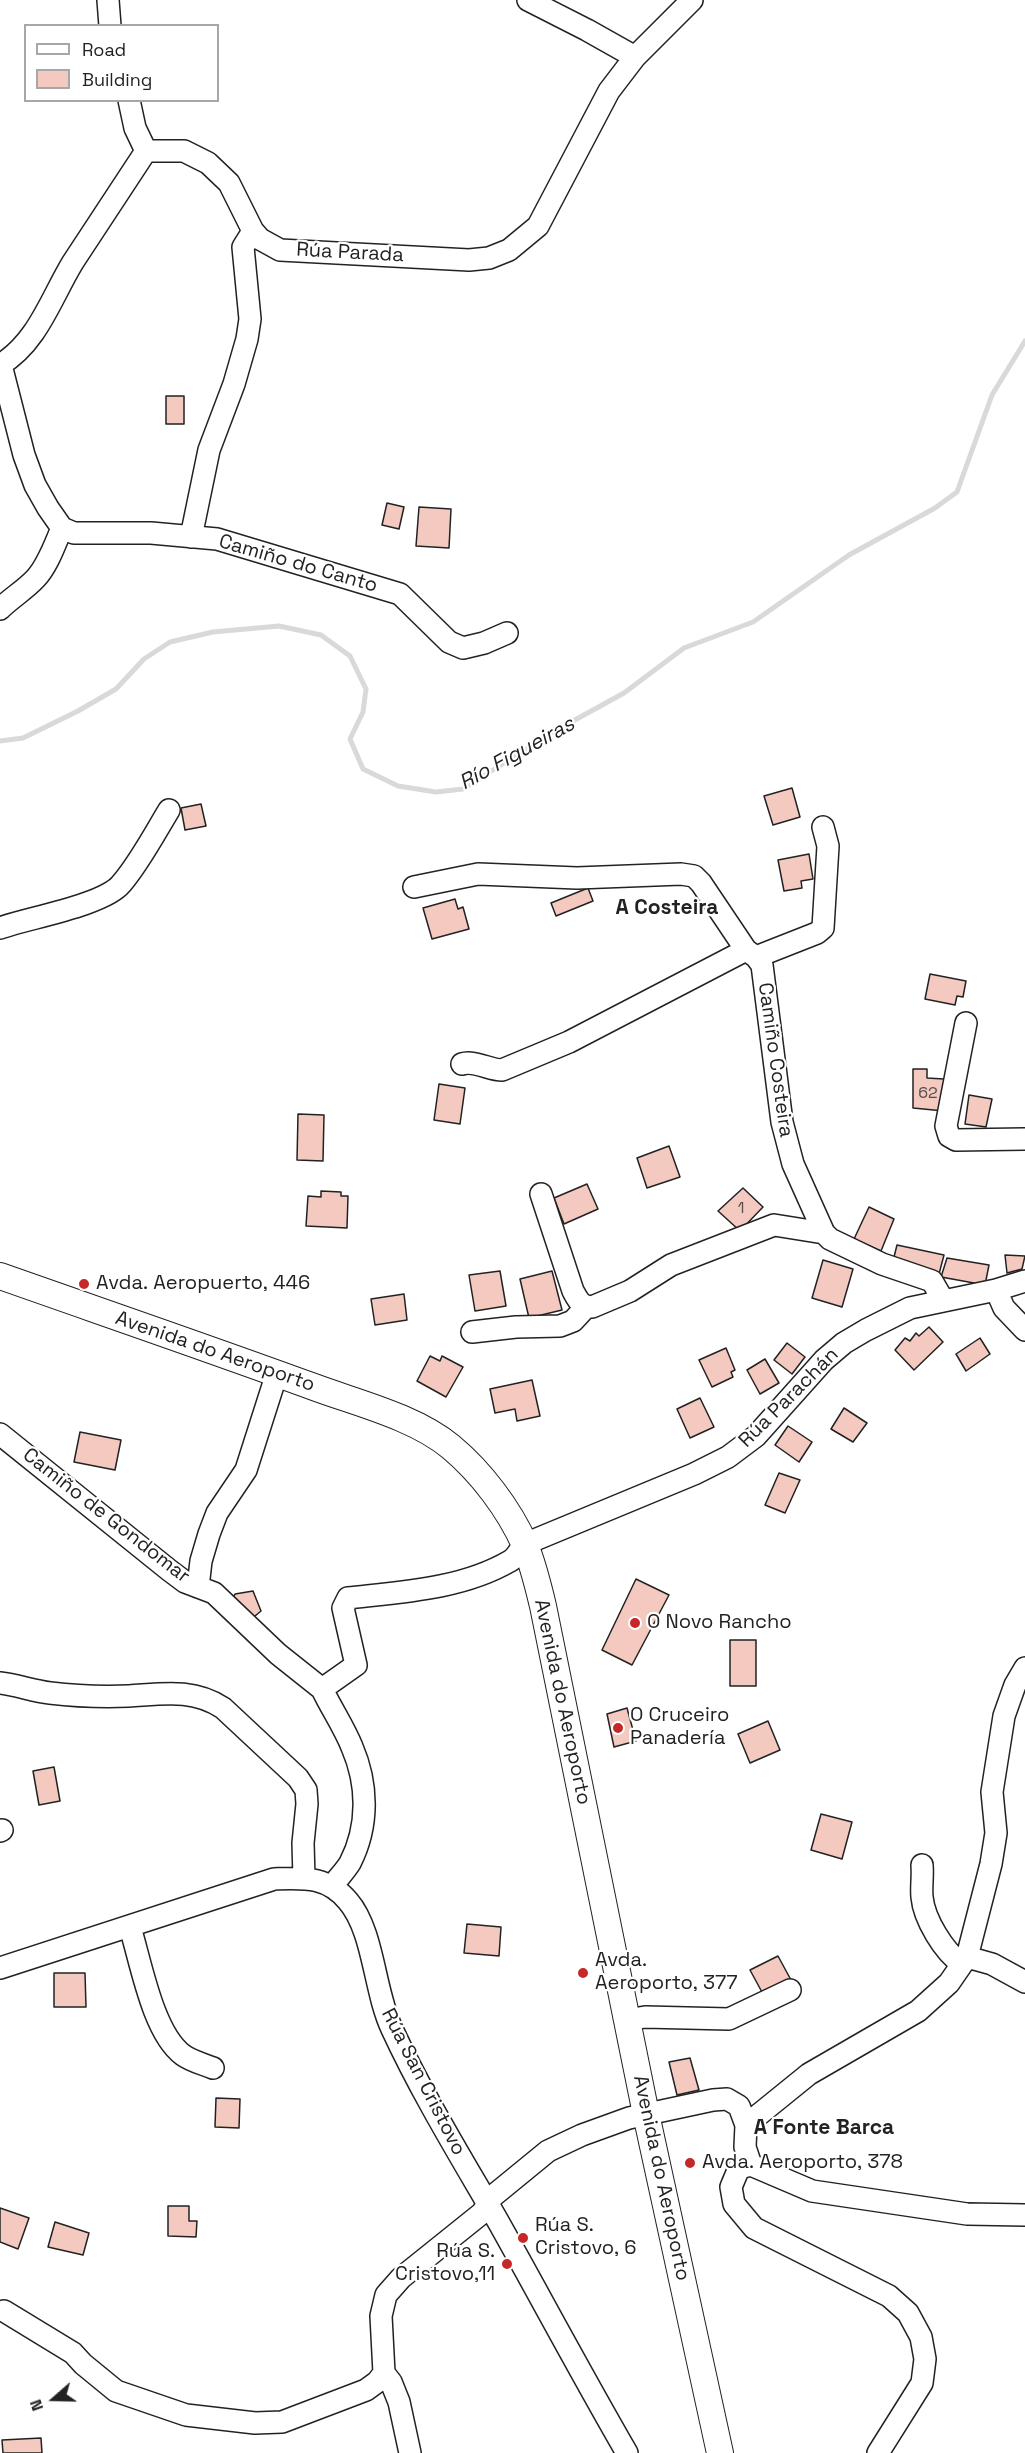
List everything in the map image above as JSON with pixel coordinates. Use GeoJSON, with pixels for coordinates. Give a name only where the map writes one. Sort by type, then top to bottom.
{"type":"FeatureCollection","features":[{"type":"Feature","properties":{"kind":"main road","name":"Avenida do Aeroporto"},"geometry":{"type":"LineString","coordinates":[[0,1276],[389,1414],[441,1439],[474,1469],[501,1504],[525,1544],[543,1606],[646,2114],[720,2453]]}},
{"type":"Feature","properties":{"kind":"street"},"geometry":{"type":"LineString","coordinates":[[108,0],[110,24]]}},
{"type":"Feature","properties":{"kind":"street"},"geometry":{"type":"LineString","coordinates":[[528,0],[635,57]]}},
{"type":"Feature","properties":{"kind":"street","name":"Rúa Parada"},"geometry":{"type":"LineString","coordinates":[[147,152],[184,152],[208,163],[229,183],[253,231],[260,239],[280,250],[469,260],[489,258],[509,250],[538,226],[609,91],[635,57],[692,0]]}},
{"type":"Feature","properties":{"kind":"street"},"geometry":{"type":"LineString","coordinates":[[0,609],[12,596],[36,578],[50,555],[62,528],[48,508],[28,465],[0,365],[17,354],[44,317],[72,264],[147,152],[135,128],[129,102]]}},
{"type":"Feature","properties":{"kind":"street"},"geometry":{"type":"LineString","coordinates":[[191,537],[209,450],[234,384],[247,339],[250,319],[243,247],[253,231]]}},
{"type":"Feature","properties":{"kind":"street","name":"Camiño do Canto"},"geometry":{"type":"LineString","coordinates":[[62,528],[74,533],[152,533],[217,539],[400,594],[449,642],[463,648],[484,643],[507,633]]}},
{"type":"Feature","properties":{"kind":"street"},"geometry":{"type":"LineString","coordinates":[[0,927],[59,912],[95,899],[120,886],[169,810]]}},
{"type":"Feature","properties":{"kind":"street","name":"Camiño Costeira"},"geometry":{"type":"LineString","coordinates":[[462,1064],[468,1062],[492,1070],[502,1070],[570,1042],[751,953],[817,933],[823,928],[828,846],[823,827]]}},
{"type":"Feature","properties":{"kind":"street","name":"Camiño Costeira"},"geometry":{"type":"LineString","coordinates":[[414,886],[478,874],[577,878],[681,874],[694,876],[762,965],[784,1133],[793,1164],[824,1233]]}},
{"type":"Feature","properties":{"kind":"street"},"geometry":{"type":"LineString","coordinates":[[966,1023],[946,1126],[949,1136],[956,1140],[1025,1138]]}},
{"type":"Feature","properties":{"kind":"street"},"geometry":{"type":"LineString","coordinates":[[541,1194],[573,1291],[580,1303],[586,1307],[592,1307],[630,1291],[671,1265],[774,1225],[787,1225],[824,1233],[830,1239],[882,1264],[932,1281],[942,1300]]}},
{"type":"Feature","properties":{"kind":"street","name":"Rúa Parachán"},"geometry":{"type":"LineString","coordinates":[[525,1544],[694,1474],[728,1457],[756,1436],[824,1360],[844,1343],[866,1329],[910,1308],[996,1290],[1025,1281]]}},
{"type":"Feature","properties":{"kind":"street"},"geometry":{"type":"LineString","coordinates":[[996,1290],[1004,1308],[1025,1330]]}},
{"type":"Feature","properties":{"kind":"street"},"geometry":{"type":"LineString","coordinates":[[472,1332],[516,1327],[560,1326],[573,1321],[586,1307]]}},
{"type":"Feature","properties":{"kind":"street"},"geometry":{"type":"LineString","coordinates":[[198,1587],[201,1561],[209,1534],[217,1513],[239,1484],[246,1470],[277,1373]]}},
{"type":"Feature","properties":{"kind":"street","name":"Camiño de Gondomar"},"geometry":{"type":"LineString","coordinates":[[0,1434],[185,1582],[220,1598],[278,1654],[322,1689],[352,1745],[360,1770],[366,1806],[350,1863],[333,1886]]}},
{"type":"Feature","properties":{"kind":"street"},"geometry":{"type":"LineString","coordinates":[[322,1689],[356,1665],[343,1608],[348,1598],[407,1592],[471,1578],[512,1560],[525,1544]]}},
{"type":"Feature","properties":{"kind":"street"},"geometry":{"type":"LineString","coordinates":[[746,2126],[809,2074],[918,2011],[949,1983],[964,1960],[991,1864],[996,1833],[992,1792],[1002,1727],[1015,1685],[1025,1668]]}},
{"type":"Feature","properties":{"kind":"street"},"geometry":{"type":"LineString","coordinates":[[0,1683],[19,1685],[48,1693],[127,1696],[161,1692],[183,1693],[211,1700],[223,1708],[298,1778],[306,1790],[304,1878]]}},
{"type":"Feature","properties":{"kind":"street"},"geometry":{"type":"LineString","coordinates":[[922,1865],[923,1906],[944,1948],[952,1958],[992,1964],[1025,1982]]}},
{"type":"Feature","properties":{"kind":"street"},"geometry":{"type":"LineString","coordinates":[[0,1968],[274,1879],[304,1878],[333,1886]]}},
{"type":"Feature","properties":{"kind":"street","name":"Rúa San Cristovo"},"geometry":{"type":"LineString","coordinates":[[333,1886],[350,1903],[361,1921],[380,1996],[391,2027],[448,2136],[627,2453]]}},
{"type":"Feature","properties":{"kind":"street"},"geometry":{"type":"LineString","coordinates":[[130,1927],[158,2022],[168,2040],[184,2056],[213,2068]]}},
{"type":"Feature","properties":{"kind":"street"},"geometry":{"type":"LineString","coordinates":[[627,2020],[645,2017],[729,2019],[790,1990]]}},
{"type":"Feature","properties":{"kind":"street"},"geometry":{"type":"LineString","coordinates":[[410,2453],[399,2402],[391,2382],[384,2373],[381,2316],[386,2295],[401,2278],[482,2213],[493,2196],[548,2151],[582,2135],[629,2118],[713,2100],[727,2099],[739,2106],[746,2126],[745,2147],[751,2165]]}},
{"type":"Feature","properties":{"kind":"street"},"geometry":{"type":"LineString","coordinates":[[878,2453],[922,2383],[925,2359],[921,2337],[908,2313],[889,2296],[754,2228],[734,2204],[731,2187],[739,2168],[751,2165],[812,2191],[967,2214],[1025,2215]]}},
{"type":"Feature","properties":{"kind":"street"},"geometry":{"type":"LineString","coordinates":[[4,2311],[73,2353],[82,2364],[116,2391],[148,2404],[186,2415],[255,2423],[282,2422],[366,2390],[384,2373]]}},
{"type":"Feature","properties":{"kind":"building"},"geometry":{"type":"Polygon","coordinates":[[[166,396],[184,396],[184,424],[166,424],[166,396]]]}},
{"type":"Feature","properties":{"kind":"building"},"geometry":{"type":"Polygon","coordinates":[[[387,503],[404,507],[399,529],[382,525],[387,503]]]}},
{"type":"Feature","properties":{"kind":"building"},"geometry":{"type":"Polygon","coordinates":[[[419,507],[451,509],[449,548],[416,546],[419,507]]]}},
{"type":"Feature","properties":{"kind":"building"},"geometry":{"type":"Polygon","coordinates":[[[792,788],[800,817],[773,825],[764,796],[792,788]]]}},
{"type":"Feature","properties":{"kind":"building"},"geometry":{"type":"Polygon","coordinates":[[[201,804],[206,826],[185,830],[181,808],[201,804]]]}},
{"type":"Feature","properties":{"kind":"building"},"geometry":{"type":"Polygon","coordinates":[[[809,854],[813,879],[801,881],[802,888],[784,891],[778,860],[809,854]]]}},
{"type":"Feature","properties":{"kind":"building"},"geometry":{"type":"Polygon","coordinates":[[[588,888],[593,901],[556,916],[551,903],[588,888]]]}},
{"type":"Feature","properties":{"kind":"building"},"geometry":{"type":"Polygon","coordinates":[[[455,899],[458,909],[463,907],[469,929],[432,939],[423,908],[455,899]]]}},
{"type":"Feature","properties":{"kind":"building"},"geometry":{"type":"Polygon","coordinates":[[[930,974],[966,981],[963,997],[957,996],[955,1005],[925,999],[930,974]]]}},
{"type":"Feature","properties":{"kind":"building"},"geometry":{"type":"Polygon","coordinates":[[[913,1069],[927,1069],[927,1078],[944,1079],[944,1111],[913,1108],[913,1069]]]}},
{"type":"Feature","properties":{"kind":"building"},"geometry":{"type":"Polygon","coordinates":[[[439,1084],[465,1088],[460,1124],[434,1120],[439,1084]]]}},
{"type":"Feature","properties":{"kind":"building"},"geometry":{"type":"Polygon","coordinates":[[[969,1095],[992,1099],[986,1127],[965,1124],[969,1095]]]}},
{"type":"Feature","properties":{"kind":"building"},"geometry":{"type":"Polygon","coordinates":[[[298,1114],[324,1115],[323,1161],[297,1160],[298,1114]]]}},
{"type":"Feature","properties":{"kind":"building"},"geometry":{"type":"Polygon","coordinates":[[[669,1146],[680,1177],[647,1188],[637,1158],[669,1146]]]}},
{"type":"Feature","properties":{"kind":"building"},"geometry":{"type":"Polygon","coordinates":[[[587,1184],[598,1209],[564,1224],[554,1198],[587,1184]]]}},
{"type":"Feature","properties":{"kind":"building"},"geometry":{"type":"Polygon","coordinates":[[[743,1188],[763,1207],[740,1231],[718,1211],[743,1188]]]}},
{"type":"Feature","properties":{"kind":"building"},"geometry":{"type":"Polygon","coordinates":[[[321,1191],[341,1192],[341,1196],[348,1196],[347,1228],[306,1226],[308,1196],[321,1197],[321,1191]]]}},
{"type":"Feature","properties":{"kind":"building"},"geometry":{"type":"Polygon","coordinates":[[[869,1207],[894,1219],[881,1251],[854,1239],[869,1207]]]}},
{"type":"Feature","properties":{"kind":"building"},"geometry":{"type":"Polygon","coordinates":[[[897,1245],[944,1255],[939,1274],[892,1265],[897,1245]]]}},
{"type":"Feature","properties":{"kind":"building"},"geometry":{"type":"Polygon","coordinates":[[[1005,1255],[1025,1256],[1022,1269],[1007,1273],[1005,1255]]]}},
{"type":"Feature","properties":{"kind":"building"},"geometry":{"type":"Polygon","coordinates":[[[947,1258],[989,1265],[985,1285],[941,1277],[947,1258]]]}},
{"type":"Feature","properties":{"kind":"building"},"geometry":{"type":"Polygon","coordinates":[[[823,1260],[853,1269],[842,1307],[812,1298],[823,1260]]]}},
{"type":"Feature","properties":{"kind":"building"},"geometry":{"type":"Polygon","coordinates":[[[500,1271],[506,1306],[475,1311],[469,1275],[500,1271]]]}},
{"type":"Feature","properties":{"kind":"building"},"geometry":{"type":"Polygon","coordinates":[[[552,1271],[562,1310],[529,1318],[520,1279],[552,1271]]]}},
{"type":"Feature","properties":{"kind":"building"},"geometry":{"type":"Polygon","coordinates":[[[404,1294],[407,1320],[375,1325],[371,1299],[404,1294]]]}},
{"type":"Feature","properties":{"kind":"building"},"geometry":{"type":"Polygon","coordinates":[[[929,1327],[943,1342],[914,1370],[895,1350],[905,1338],[910,1341],[916,1333],[919,1336],[929,1327]]]}},
{"type":"Feature","properties":{"kind":"building"},"geometry":{"type":"Polygon","coordinates":[[[980,1338],[990,1354],[966,1371],[956,1354],[980,1338]]]}},
{"type":"Feature","properties":{"kind":"building"},"geometry":{"type":"Polygon","coordinates":[[[787,1343],[805,1357],[792,1374],[774,1360],[787,1343]]]}},
{"type":"Feature","properties":{"kind":"building"},"geometry":{"type":"Polygon","coordinates":[[[726,1348],[735,1370],[731,1372],[733,1377],[712,1387],[699,1360],[726,1348]]]}},
{"type":"Feature","properties":{"kind":"building"},"geometry":{"type":"Polygon","coordinates":[[[430,1356],[440,1361],[442,1356],[463,1367],[446,1397],[417,1381],[430,1356]]]}},
{"type":"Feature","properties":{"kind":"building"},"geometry":{"type":"Polygon","coordinates":[[[765,1359],[779,1383],[760,1394],[747,1370],[765,1359]]]}},
{"type":"Feature","properties":{"kind":"building"},"geometry":{"type":"Polygon","coordinates":[[[532,1380],[540,1416],[517,1421],[515,1409],[495,1413],[490,1389],[532,1380]]]}},
{"type":"Feature","properties":{"kind":"building"},"geometry":{"type":"Polygon","coordinates":[[[700,1398],[714,1427],[690,1438],[677,1409],[700,1398]]]}},
{"type":"Feature","properties":{"kind":"building"},"geometry":{"type":"Polygon","coordinates":[[[844,1408],[867,1423],[853,1442],[831,1429],[844,1408]]]}},
{"type":"Feature","properties":{"kind":"building"},"geometry":{"type":"Polygon","coordinates":[[[788,1426],[812,1442],[799,1462],[775,1445],[788,1426]]]}},
{"type":"Feature","properties":{"kind":"building"},"geometry":{"type":"Polygon","coordinates":[[[80,1432],[121,1440],[115,1470],[74,1462],[80,1432]]]}},
{"type":"Feature","properties":{"kind":"building"},"geometry":{"type":"Polygon","coordinates":[[[779,1473],[800,1480],[785,1513],[765,1505],[779,1473]]]}},
{"type":"Feature","properties":{"kind":"building","name":"O Novo Rancho"},"geometry":{"type":"Polygon","coordinates":[[[636,1579],[669,1595],[632,1665],[602,1650],[636,1579]]]}},
{"type":"Feature","properties":{"kind":"building"},"geometry":{"type":"Polygon","coordinates":[[[253,1591],[261,1611],[249,1621],[230,1604],[235,1594],[253,1591]]]}},
{"type":"Feature","properties":{"kind":"building"},"geometry":{"type":"Polygon","coordinates":[[[730,1640],[756,1640],[756,1686],[730,1686],[730,1640]]]}},
{"type":"Feature","properties":{"kind":"building"},"geometry":{"type":"Polygon","coordinates":[[[627,1708],[636,1741],[614,1747],[607,1714],[627,1708]]]}},
{"type":"Feature","properties":{"kind":"building"},"geometry":{"type":"Polygon","coordinates":[[[768,1721],[780,1750],[750,1763],[738,1734],[768,1721]]]}},
{"type":"Feature","properties":{"kind":"building"},"geometry":{"type":"Polygon","coordinates":[[[54,1767],[60,1801],[39,1805],[33,1771],[54,1767]]]}},
{"type":"Feature","properties":{"kind":"building"},"geometry":{"type":"Polygon","coordinates":[[[821,1814],[852,1822],[842,1859],[811,1850],[821,1814]]]}},
{"type":"Feature","properties":{"kind":"building"},"geometry":{"type":"Polygon","coordinates":[[[467,1924],[501,1927],[499,1956],[464,1953],[467,1924]]]}},
{"type":"Feature","properties":{"kind":"building"},"geometry":{"type":"Polygon","coordinates":[[[778,1956],[791,1980],[763,1994],[750,1970],[778,1956]]]}},
{"type":"Feature","properties":{"kind":"building"},"geometry":{"type":"Polygon","coordinates":[[[54,1973],[85,1973],[86,2007],[54,2007],[54,1973]]]}},
{"type":"Feature","properties":{"kind":"building"},"geometry":{"type":"Polygon","coordinates":[[[690,2058],[699,2090],[677,2095],[669,2062],[690,2058]]]}},
{"type":"Feature","properties":{"kind":"building"},"geometry":{"type":"Polygon","coordinates":[[[216,2098],[240,2099],[239,2128],[215,2127],[216,2098]]]}},
{"type":"Feature","properties":{"kind":"building"},"geometry":{"type":"Polygon","coordinates":[[[168,2206],[189,2206],[189,2221],[197,2221],[196,2237],[168,2236],[168,2206]]]}},
{"type":"Feature","properties":{"kind":"building"},"geometry":{"type":"Polygon","coordinates":[[[0,2208],[29,2218],[18,2249],[0,2242],[0,2208]]]}},
{"type":"Feature","properties":{"kind":"building"},"geometry":{"type":"Polygon","coordinates":[[[55,2222],[89,2233],[83,2255],[48,2247],[55,2222]]]}},
{"type":"Feature","properties":{"kind":"building"},"geometry":{"type":"Polygon","coordinates":[[[41,2438],[42,2453],[3,2453],[2,2440],[41,2438]]]}},
{"type":"Feature","properties":{"kind":"waterway","name":"Río Figueiras"},"geometry":{"type":"LineString","coordinates":[[0,741],[23,738],[116,689],[144,659],[170,642],[213,632],[279,626],[321,635],[350,656],[366,689],[363,712],[350,739],[363,769],[398,786],[436,792],[463,789],[553,732],[624,693],[684,648],[753,622],[849,555],[935,508],[957,492],[992,395],[1025,341]]}},
{"type":"Feature","properties":{"kind":"place","name":"Avda. Aeropuerto, 446"},"geometry":{"type":"Point","coordinates":[84,1284]}},
{"type":"Feature","properties":{"kind":"place","name":"O Novo Rancho"},"geometry":{"type":"Point","coordinates":[635,1623]}},
{"type":"Feature","properties":{"kind":"place","name":"O Cruceiro Panadería"},"geometry":{"type":"Point","coordinates":[618,1728]}},
{"type":"Feature","properties":{"kind":"place","name":"Avda. Aeroporto, 377"},"geometry":{"type":"Point","coordinates":[583,1973]}},
{"type":"Feature","properties":{"kind":"place","name":"Avda. Aeroporto, 378"},"geometry":{"type":"Point","coordinates":[690,2163]}},
{"type":"Feature","properties":{"kind":"place","name":"Rúa S. Cristovo, 6"},"geometry":{"type":"Point","coordinates":[523,2238]}},
{"type":"Feature","properties":{"kind":"place","name":"Rúa S. Cristovo,11"},"geometry":{"type":"Point","coordinates":[507,2264]}},
{"type":"Feature","properties":{"kind":"district","name":"A Costeira"},"geometry":{"type":"Point","coordinates":[667,908]}},
{"type":"Feature","properties":{"kind":"district","name":"A Fonte Barca"},"geometry":{"type":"Point","coordinates":[824,2128]}}]}
